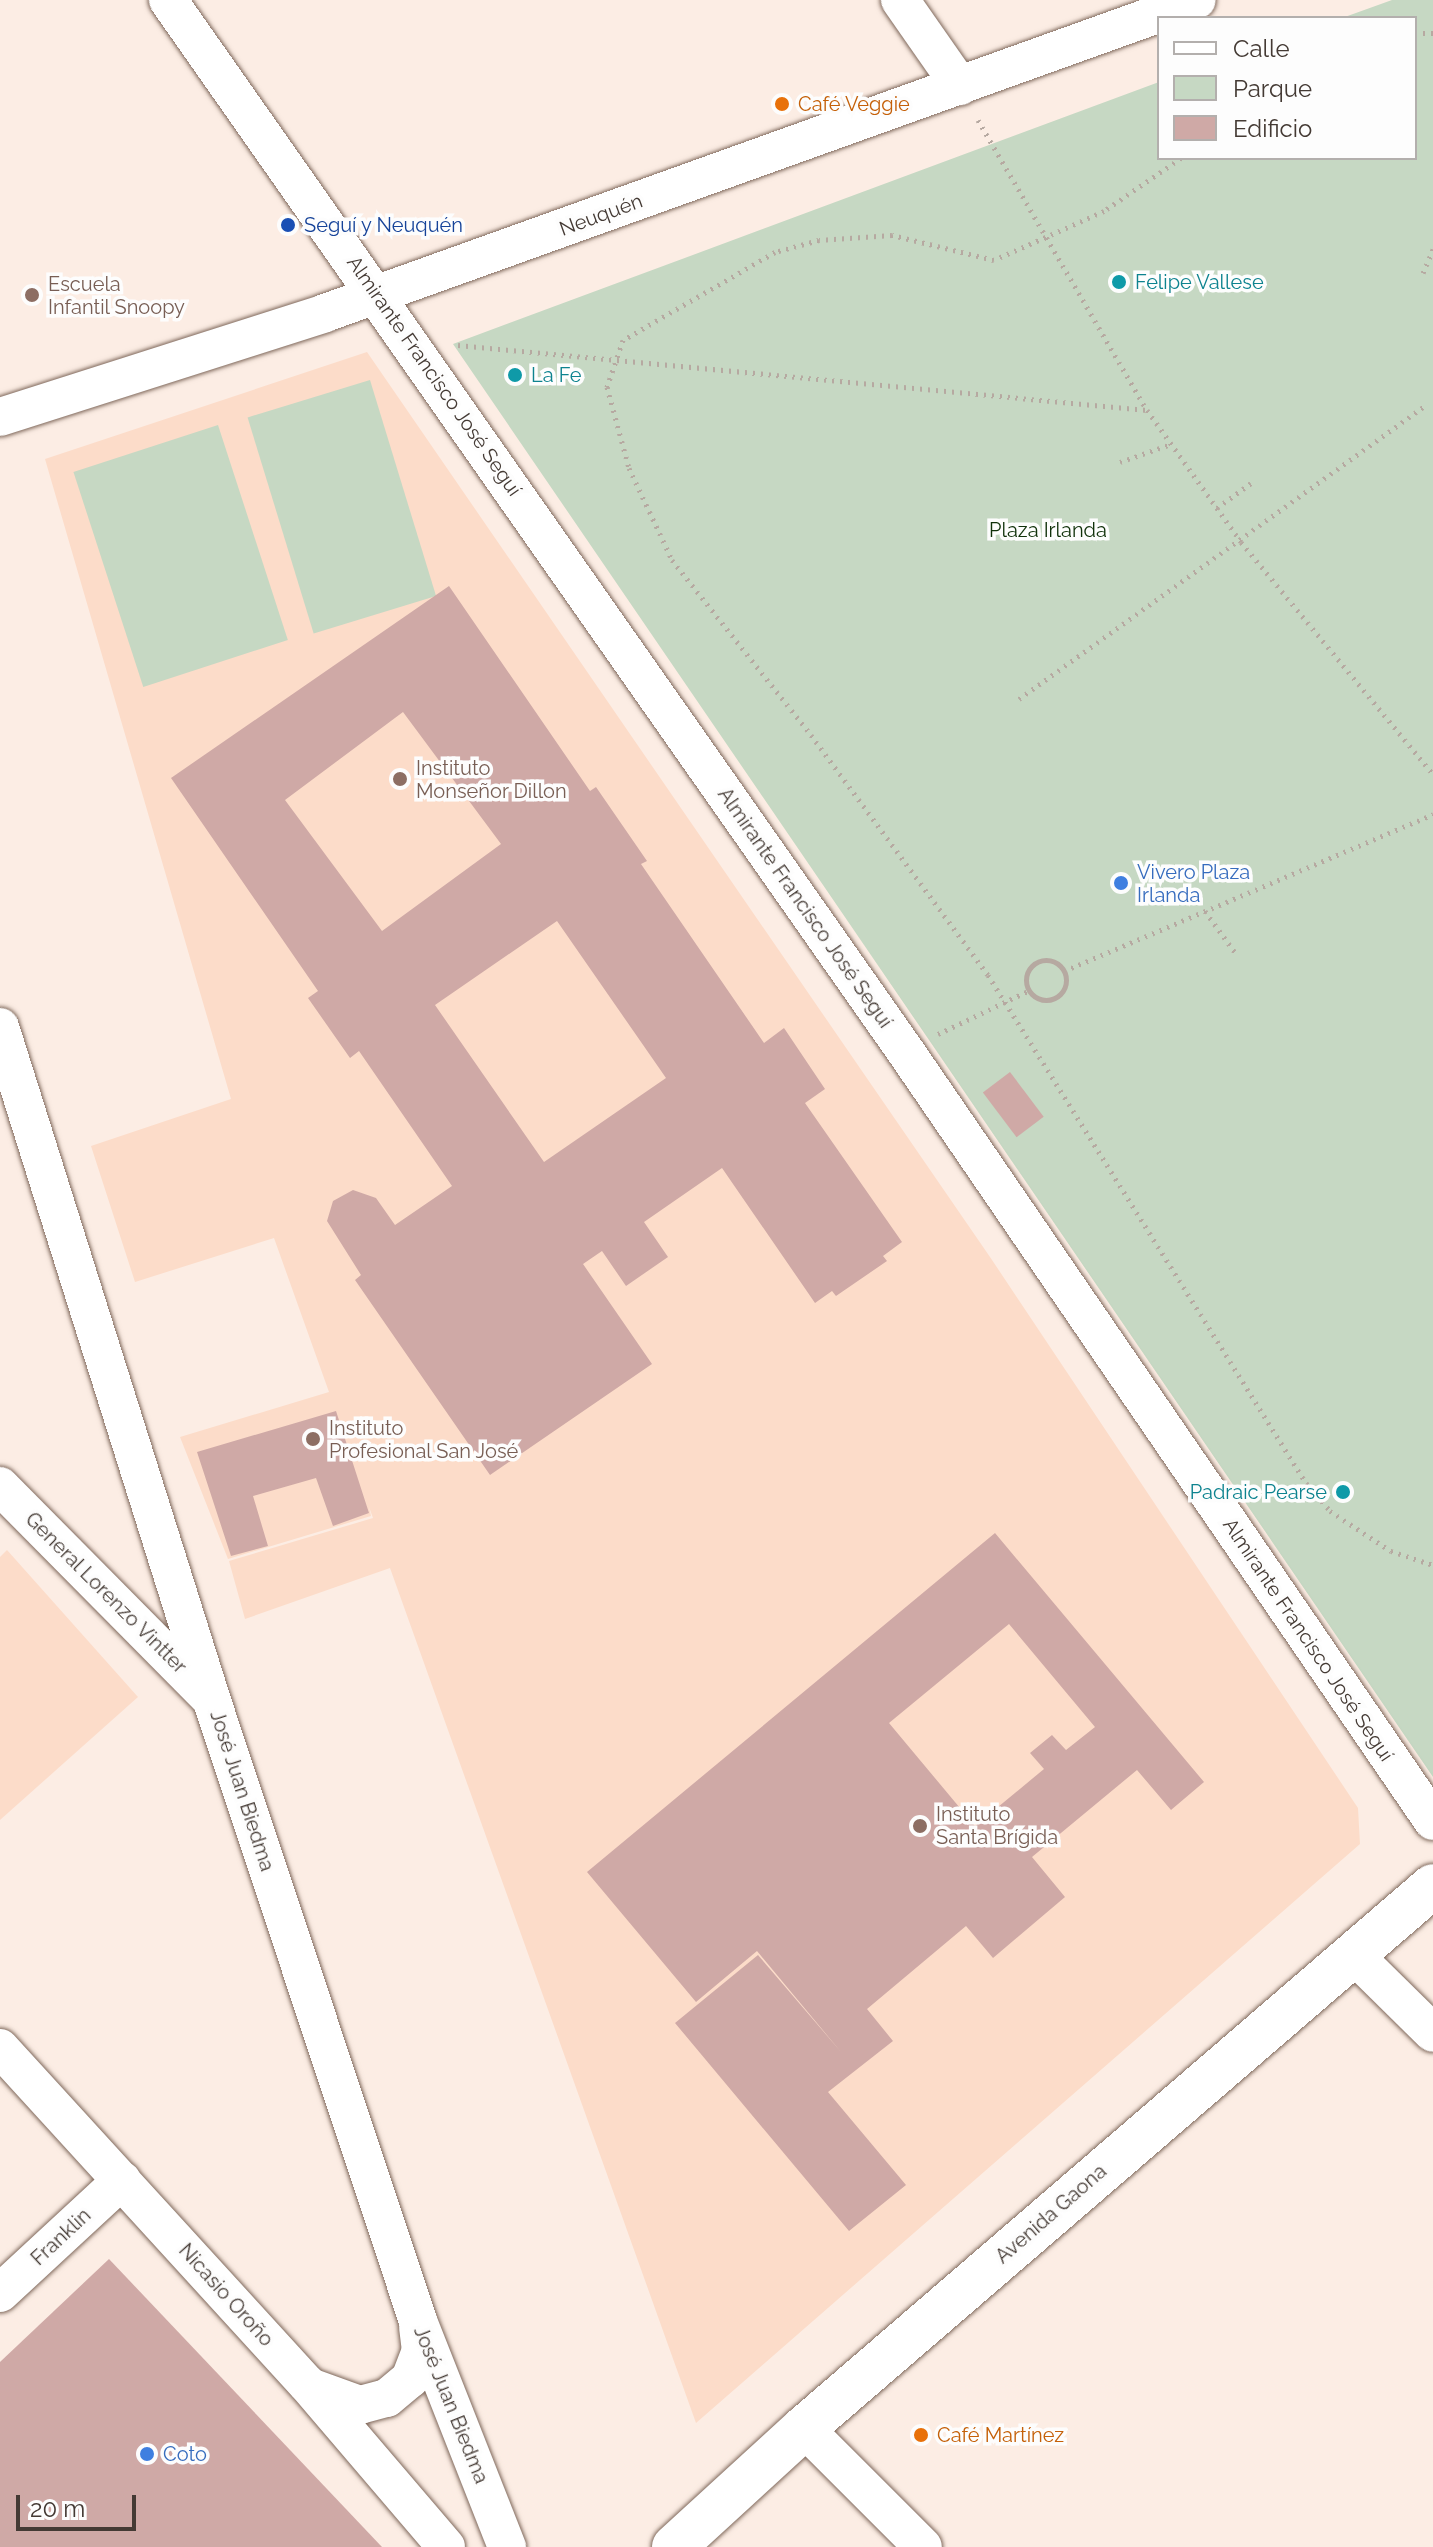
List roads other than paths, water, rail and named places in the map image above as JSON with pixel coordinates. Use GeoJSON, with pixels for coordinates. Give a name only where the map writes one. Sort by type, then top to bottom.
{"type":"FeatureCollection","features":[{"type":"Feature","properties":{"kind":"main road","name":"Avenida Gaona"},"geometry":{"type":"LineString","coordinates":[[674,2547],[804,2428],[1433,1886]]}},
{"type":"Feature","properties":{"kind":"street","name":"Almirante Francisco José Seguí"},"geometry":{"type":"LineString","coordinates":[[168,0],[410,340],[906,1052],[1433,1821]]}},
{"type":"Feature","properties":{"kind":"street"},"geometry":{"type":"LineString","coordinates":[[900,0],[960,86]]}},
{"type":"Feature","properties":{"kind":"street","name":"Neuquén"},"geometry":{"type":"LineString","coordinates":[[0,417],[378,295],[1197,0]]}},
{"type":"Feature","properties":{"kind":"street","name":"José Juan Biedma"},"geometry":{"type":"LineString","coordinates":[[0,1027],[212,1701],[418,2321],[507,2547]]}},
{"type":"Feature","properties":{"kind":"street","name":"General Lorenzo Vintter"},"geometry":{"type":"LineString","coordinates":[[0,1486],[212,1701]]}},
{"type":"Feature","properties":{"kind":"street"},"geometry":{"type":"LineString","coordinates":[[1353,1954],[1433,2033]]}},
{"type":"Feature","properties":{"kind":"street","name":"Nicasio Oroño"},"geometry":{"type":"LineString","coordinates":[[0,2048],[307,2384],[446,2547]]}},
{"type":"Feature","properties":{"kind":"street","name":"Franklin"},"geometry":{"type":"LineString","coordinates":[[0,2293],[122,2180]]}},
{"type":"Feature","properties":{"kind":"street"},"geometry":{"type":"LineString","coordinates":[[307,2384],[333,2399],[360,2405],[387,2398],[410,2379],[421,2351],[418,2321]]}},
{"type":"Feature","properties":{"kind":"street"},"geometry":{"type":"LineString","coordinates":[[804,2428],[923,2547]]}},
{"type":"Feature","properties":{"kind":"place","name":"Café Veggie"},"geometry":{"type":"Point","coordinates":[782,104]}},
{"type":"Feature","properties":{"kind":"place","name":"Seguí y Neuquén"},"geometry":{"type":"Point","coordinates":[288,225]}},
{"type":"Feature","properties":{"kind":"place","name":"Felipe Vallese"},"geometry":{"type":"Point","coordinates":[1119,282]}},
{"type":"Feature","properties":{"kind":"place","name":"Escuela Infantil Snoopy"},"geometry":{"type":"Point","coordinates":[32,295]}},
{"type":"Feature","properties":{"kind":"place","name":"La Fe"},"geometry":{"type":"Point","coordinates":[515,375]}},
{"type":"Feature","properties":{"kind":"place","name":"Instituto Monseñor Dillon"},"geometry":{"type":"Point","coordinates":[400,779]}},
{"type":"Feature","properties":{"kind":"place","name":"Vivero Plaza Irlanda"},"geometry":{"type":"Point","coordinates":[1121,883]}},
{"type":"Feature","properties":{"kind":"place","name":"Instituto Profesional San José"},"geometry":{"type":"Point","coordinates":[313,1439]}},
{"type":"Feature","properties":{"kind":"place","name":"Padraic Pearse"},"geometry":{"type":"Point","coordinates":[1343,1492]}},
{"type":"Feature","properties":{"kind":"place","name":"Instituto Santa Brígida"},"geometry":{"type":"Point","coordinates":[920,1826]}},
{"type":"Feature","properties":{"kind":"place","name":"Café Martínez"},"geometry":{"type":"Point","coordinates":[921,2435]}},
{"type":"Feature","properties":{"kind":"place","name":"Coto"},"geometry":{"type":"Point","coordinates":[147,2454]}},
{"type":"Feature","properties":{"kind":"park label","name":"Plaza Irlanda"},"geometry":{"type":"Point","coordinates":[1048,530]}}]}
